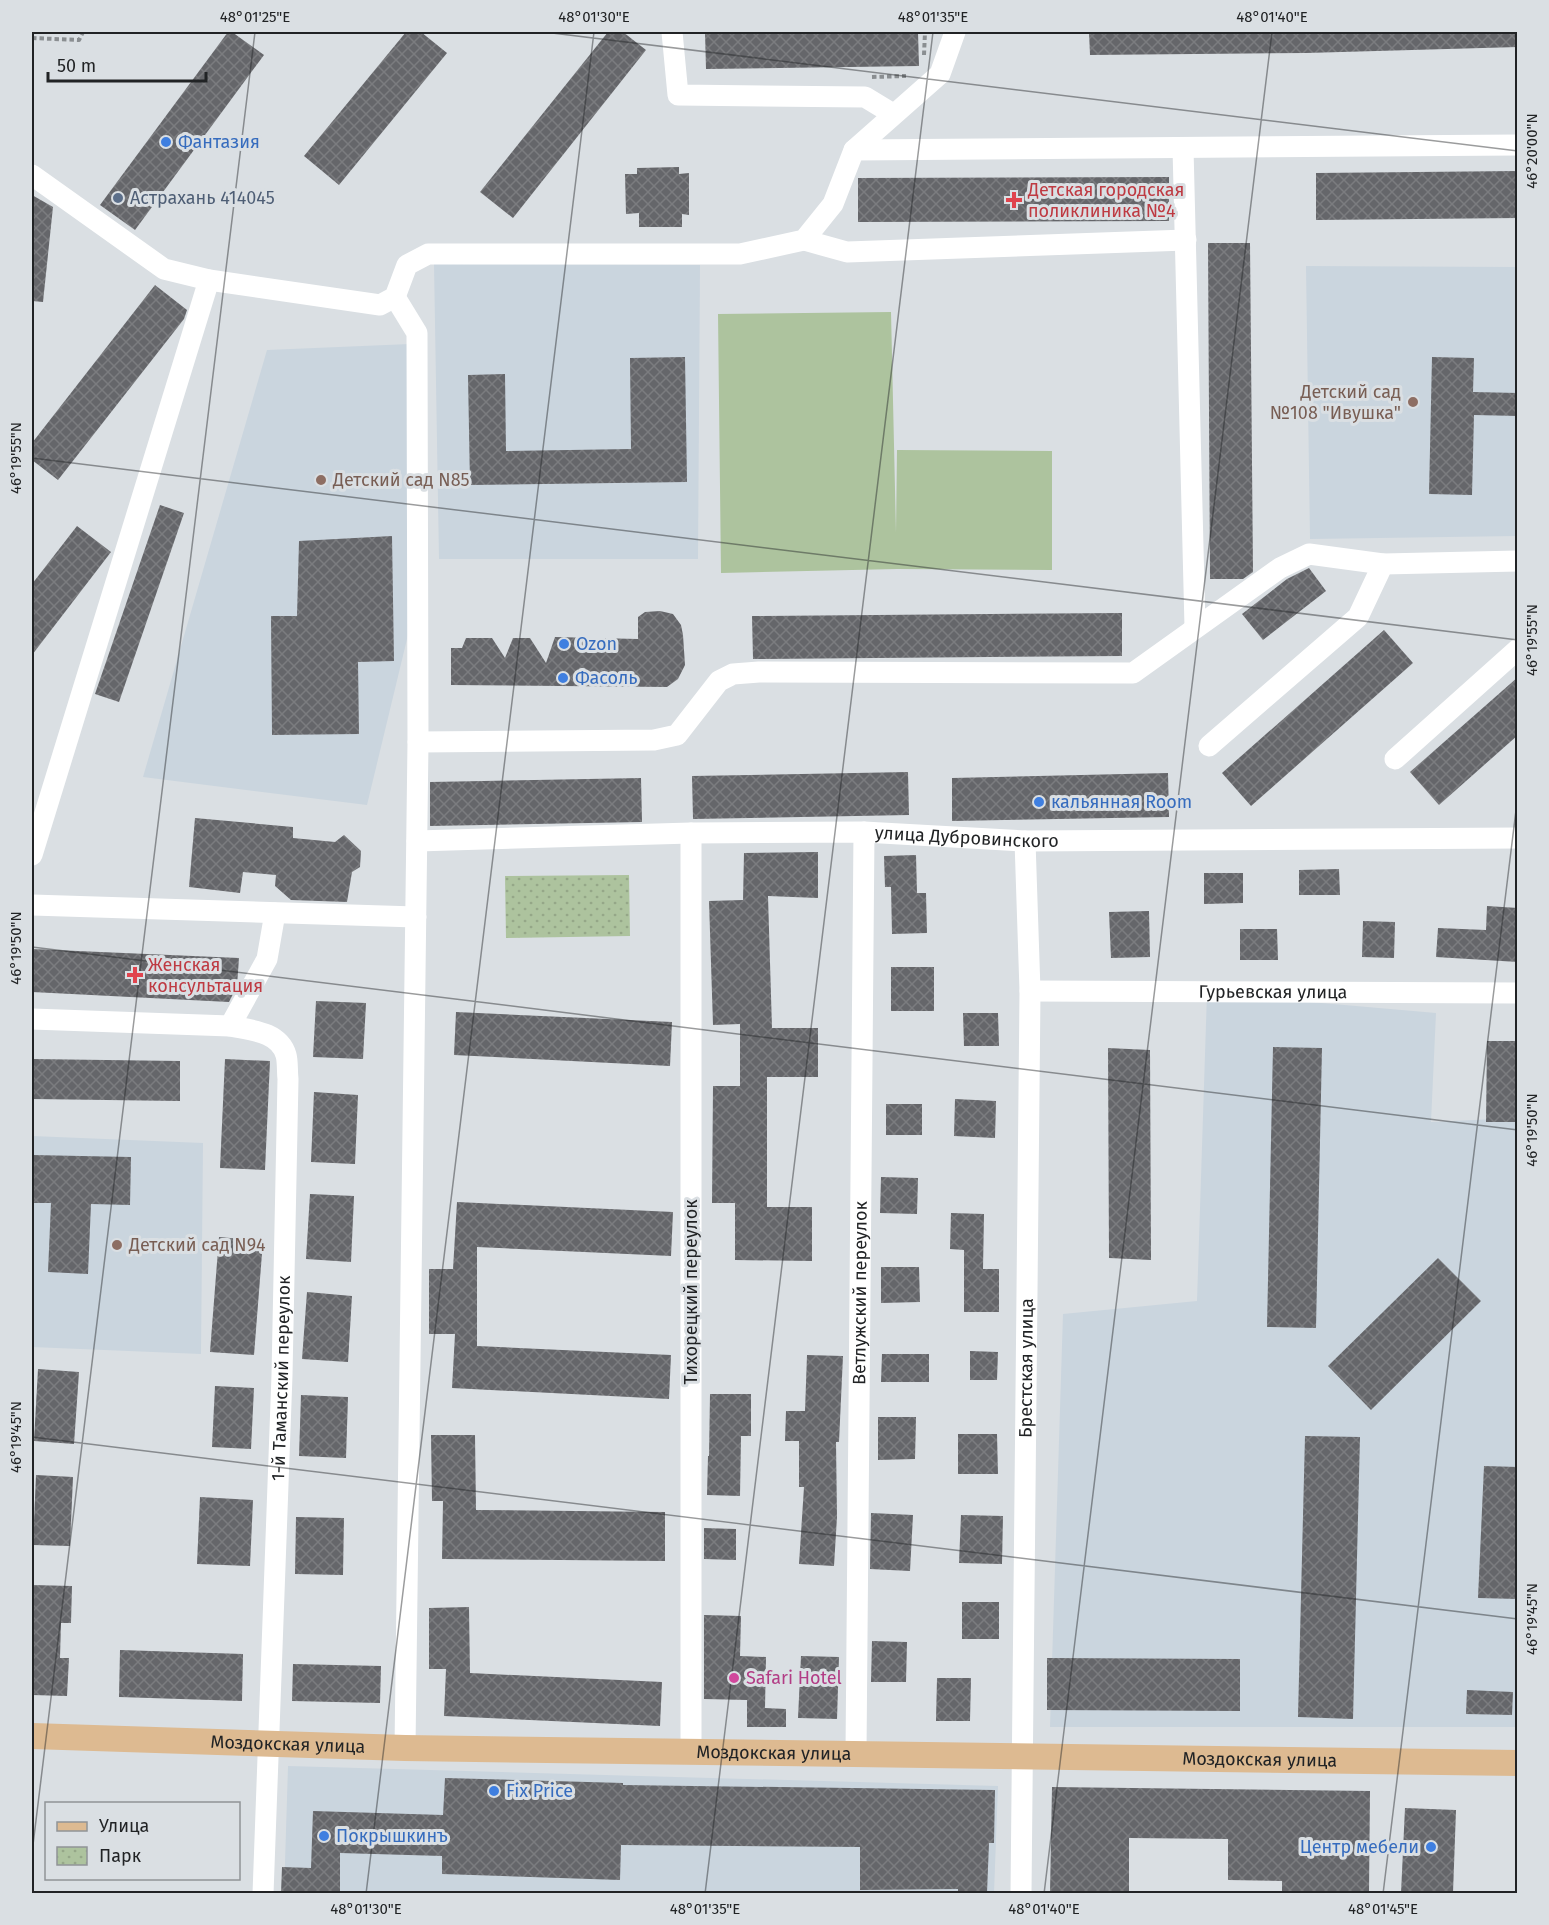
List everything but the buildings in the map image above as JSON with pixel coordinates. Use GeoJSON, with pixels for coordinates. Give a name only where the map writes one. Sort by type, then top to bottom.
{"type":"FeatureCollection","features":[{"type":"Feature","properties":{"kind":"main road","name":"Моздокская улица"},"geometry":{"type":"LineString","coordinates":[[32,1736],[405,1748],[1518,1763]]}},
{"type":"Feature","properties":{"kind":"street"},"geometry":{"type":"LineString","coordinates":[[672,32],[678,95],[865,97],[894,114]]}},
{"type":"Feature","properties":{"kind":"street"},"geometry":{"type":"LineString","coordinates":[[804,240],[833,204],[854,150],[940,74],[955,32]]}},
{"type":"Feature","properties":{"kind":"street"},"geometry":{"type":"LineString","coordinates":[[854,150],[1518,145]]}},
{"type":"Feature","properties":{"kind":"street"},"geometry":{"type":"LineString","coordinates":[[1183,148],[1195,627]]}},
{"type":"Feature","properties":{"kind":"street"},"geometry":{"type":"LineString","coordinates":[[32,175],[164,269],[209,280],[380,305],[395,297],[407,265],[428,254],[740,254],[804,240],[848,252],[1186,240]]}},
{"type":"Feature","properties":{"kind":"street"},"geometry":{"type":"LineString","coordinates":[[32,855],[209,280]]}},
{"type":"Feature","properties":{"kind":"street"},"geometry":{"type":"LineString","coordinates":[[395,297],[417,333],[418,742],[405,1748]]}},
{"type":"Feature","properties":{"kind":"street"},"geometry":{"type":"LineString","coordinates":[[418,742],[654,740],[677,735],[719,681],[733,674],[759,672],[1133,673],[1280,568],[1309,554],[1383,564],[1518,561]]}},
{"type":"Feature","properties":{"kind":"street"},"geometry":{"type":"LineString","coordinates":[[1209,746],[1358,618],[1383,564]]}},
{"type":"Feature","properties":{"kind":"street"},"geometry":{"type":"LineString","coordinates":[[1395,759],[1518,649]]}},
{"type":"Feature","properties":{"kind":"street","name":"улица Дубровинского"},"geometry":{"type":"LineString","coordinates":[[417,841],[691,833],[864,832],[1025,841],[1518,838]]}},
{"type":"Feature","properties":{"kind":"street","name":"Ветлужский переулок"},"geometry":{"type":"LineString","coordinates":[[856,1754],[864,832]]}},
{"type":"Feature","properties":{"kind":"street","name":"Тихорецкий переулок"},"geometry":{"type":"LineString","coordinates":[[691,833],[691,1751]]}},
{"type":"Feature","properties":{"kind":"street","name":"Брестская улица"},"geometry":{"type":"LineString","coordinates":[[1021,1893],[1030,991],[1025,841]]}},
{"type":"Feature","properties":{"kind":"street"},"geometry":{"type":"LineString","coordinates":[[32,905],[416,917]]}},
{"type":"Feature","properties":{"kind":"street"},"geometry":{"type":"LineString","coordinates":[[32,1019],[230,1026],[267,959],[275,913]]}},
{"type":"Feature","properties":{"kind":"street","name":"Гурьевская улица"},"geometry":{"type":"LineString","coordinates":[[1030,991],[1518,993]]}},
{"type":"Feature","properties":{"kind":"street","name":"1-й Таманский переулок"},"geometry":{"type":"LineString","coordinates":[[230,1026],[263,1033],[278,1042],[286,1056],[288,1079],[282,1375],[263,1893]]}},
{"type":"Feature","properties":{"kind":"path"},"geometry":{"type":"LineString","coordinates":[[32,38],[79,40],[83,32]]}},
{"type":"Feature","properties":{"kind":"path"},"geometry":{"type":"LineString","coordinates":[[923,65],[925,32]]}},
{"type":"Feature","properties":{"kind":"path"},"geometry":{"type":"LineString","coordinates":[[864,77],[911,76]]}},
{"type":"Feature","properties":{"kind":"shaded area"},"geometry":{"type":"Polygon","coordinates":[[[434,264],[700,265],[698,559],[439,559],[434,264]]]}},
{"type":"Feature","properties":{"kind":"shaded area","name":"Детский сад №108 \"Ивушка\""},"geometry":{"type":"Polygon","coordinates":[[[1306,266],[1517,267],[1517,536],[1310,539],[1306,266]]]}},
{"type":"Feature","properties":{"kind":"shaded area","name":"Детский сад N85"},"geometry":{"type":"Polygon","coordinates":[[[410,344],[414,610],[367,805],[143,777],[267,350],[410,344]]]}},
{"type":"Feature","properties":{"kind":"shaded area"},"geometry":{"type":"Polygon","coordinates":[[[1207,993],[1436,1013],[1431,1122],[1517,1118],[1517,1727],[1050,1727],[1063,1314],[1197,1301],[1207,993]]]}},
{"type":"Feature","properties":{"kind":"shaded area","name":"Детский сад N94"},"geometry":{"type":"Polygon","coordinates":[[[32,1136],[203,1143],[201,1354],[32,1347],[32,1136]]]}},
{"type":"Feature","properties":{"kind":"shaded area"},"geometry":{"type":"Polygon","coordinates":[[[288,1766],[998,1786],[994,1893],[284,1894],[288,1766]]]}},
{"type":"Feature","properties":{"kind":"green space"},"geometry":{"type":"Polygon","coordinates":[[[891,312],[896,533],[897,450],[1052,451],[1052,570],[897,569],[721,573],[718,314],[891,312]]]}},
{"type":"Feature","properties":{"kind":"green space"},"geometry":{"type":"Polygon","coordinates":[[[629,875],[630,936],[506,938],[505,876],[629,875]]]}},
{"type":"Feature","properties":{"kind":"place","name":"Фантазия"},"geometry":{"type":"Point","coordinates":[166,142]}},
{"type":"Feature","properties":{"kind":"place","name":"Астрахань 414045"},"geometry":{"type":"Point","coordinates":[118,198]}},
{"type":"Feature","properties":{"kind":"place","name":"Детская городская поликлиника №4"},"geometry":{"type":"Point","coordinates":[1014,200]}},
{"type":"Feature","properties":{"kind":"place","name":"Детский сад №108 \"Ивушка\""},"geometry":{"type":"Point","coordinates":[1413,402]}},
{"type":"Feature","properties":{"kind":"place","name":"Детский сад N85"},"geometry":{"type":"Point","coordinates":[321,480]}},
{"type":"Feature","properties":{"kind":"place","name":"Ozon"},"geometry":{"type":"Point","coordinates":[564,644]}},
{"type":"Feature","properties":{"kind":"place","name":"Фасоль"},"geometry":{"type":"Point","coordinates":[563,678]}},
{"type":"Feature","properties":{"kind":"place","name":"кальянная Room"},"geometry":{"type":"Point","coordinates":[1039,802]}},
{"type":"Feature","properties":{"kind":"place","name":"Женская консультация"},"geometry":{"type":"Point","coordinates":[135,975]}},
{"type":"Feature","properties":{"kind":"place","name":"Детский сад N94"},"geometry":{"type":"Point","coordinates":[117,1245]}},
{"type":"Feature","properties":{"kind":"place","name":"Safari Hotel"},"geometry":{"type":"Point","coordinates":[734,1678]}},
{"type":"Feature","properties":{"kind":"place","name":"Fix Price"},"geometry":{"type":"Point","coordinates":[494,1791]}},
{"type":"Feature","properties":{"kind":"place","name":"Покрышкинъ"},"geometry":{"type":"Point","coordinates":[324,1836]}},
{"type":"Feature","properties":{"kind":"place","name":"Центр мебели"},"geometry":{"type":"Point","coordinates":[1431,1847]}}]}
